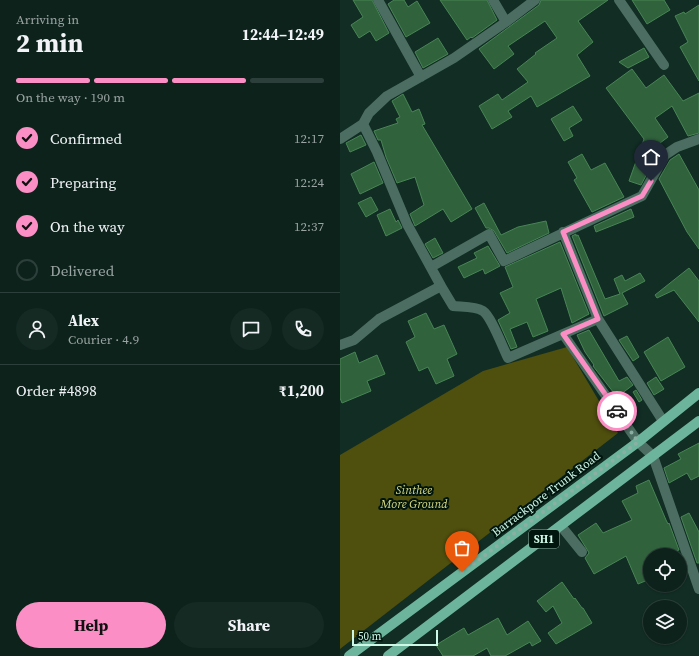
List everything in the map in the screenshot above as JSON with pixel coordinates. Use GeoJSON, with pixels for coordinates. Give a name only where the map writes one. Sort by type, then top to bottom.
{"type":"FeatureCollection","features":[{"type":"Feature","properties":{"kind":"main road","name":"Barrackpore Trunk Road"},"geometry":{"type":"LineString","coordinates":[[348,656],[638,442],[699,393]]}},
{"type":"Feature","properties":{"kind":"main road","name":"SH1"},"geometry":{"type":"LineString","coordinates":[[388,656],[699,421]]}},
{"type":"Feature","properties":{"kind":"street"},"geometry":{"type":"LineString","coordinates":[[378,0],[421,77]]}},
{"type":"Feature","properties":{"kind":"street"},"geometry":{"type":"LineString","coordinates":[[493,0],[506,22]]}},
{"type":"Feature","properties":{"kind":"street"},"geometry":{"type":"LineString","coordinates":[[340,139],[363,124],[369,113],[387,96],[454,58],[535,0]]}},
{"type":"Feature","properties":{"kind":"street"},"geometry":{"type":"LineString","coordinates":[[619,0],[664,65]]}},
{"type":"Feature","properties":{"kind":"street"},"geometry":{"type":"LineString","coordinates":[[363,124],[377,152],[407,224],[452,306],[474,308],[484,311],[490,320],[508,358],[598,319]]}},
{"type":"Feature","properties":{"kind":"street"},"geometry":{"type":"LineString","coordinates":[[431,267],[489,234],[504,261],[642,196],[665,155],[677,147],[699,139]]}},
{"type":"Feature","properties":{"kind":"street"},"geometry":{"type":"LineString","coordinates":[[563,232],[598,319],[663,421]]}},
{"type":"Feature","properties":{"kind":"street"},"geometry":{"type":"LineString","coordinates":[[340,345],[354,340],[379,320],[441,286]]}},
{"type":"Feature","properties":{"kind":"street"},"geometry":{"type":"LineString","coordinates":[[563,334],[638,442],[653,456],[699,589]]}},
{"type":"Feature","properties":{"kind":"street"},"geometry":{"type":"LineString","coordinates":[[560,526],[582,552]]}},
{"type":"Feature","properties":{"kind":"green space","name":"Sinthee More Ground"},"geometry":{"type":"Polygon","coordinates":[[[567,347],[618,433],[340,649],[340,455],[483,371],[567,347]]]}},
{"type":"Feature","properties":{"kind":"building"},"geometry":{"type":"Polygon","coordinates":[[[353,0],[372,0],[389,33],[376,41],[370,31],[359,38],[351,25],[363,17],[353,0]]]}},
{"type":"Feature","properties":{"kind":"building"},"geometry":{"type":"Polygon","coordinates":[[[394,0],[404,0],[408,7],[417,1],[430,23],[406,37],[388,4],[394,0]]]}},
{"type":"Feature","properties":{"kind":"building"},"geometry":{"type":"Polygon","coordinates":[[[440,0],[487,0],[497,20],[467,40],[440,0]]]}},
{"type":"Feature","properties":{"kind":"building"},"geometry":{"type":"Polygon","coordinates":[[[541,0],[608,0],[578,21],[593,42],[577,55],[590,76],[537,107],[531,96],[508,111],[512,117],[492,129],[479,106],[498,94],[502,100],[528,82],[517,69],[536,54],[535,53],[557,38],[545,21],[508,46],[514,54],[494,69],[479,49],[539,5],[541,0]]]}},
{"type":"Feature","properties":{"kind":"building"},"geometry":{"type":"Polygon","coordinates":[[[632,0],[664,0],[670,10],[647,24],[632,0]]]}},
{"type":"Feature","properties":{"kind":"building"},"geometry":{"type":"Polygon","coordinates":[[[699,5],[699,81],[680,47],[688,42],[675,16],[684,12],[685,14],[699,5]]]}},
{"type":"Feature","properties":{"kind":"building"},"geometry":{"type":"Polygon","coordinates":[[[438,38],[448,54],[423,68],[415,52],[438,38]]]}},
{"type":"Feature","properties":{"kind":"building"},"geometry":{"type":"Polygon","coordinates":[[[644,48],[649,57],[628,68],[619,62],[644,48]]]}},
{"type":"Feature","properties":{"kind":"building"},"geometry":{"type":"Polygon","coordinates":[[[632,69],[646,88],[664,75],[683,101],[699,93],[699,133],[688,136],[672,106],[655,118],[668,137],[648,152],[656,155],[641,185],[629,181],[644,139],[606,88],[632,69]]]}},
{"type":"Feature","properties":{"kind":"building"},"geometry":{"type":"Polygon","coordinates":[[[403,94],[412,112],[419,109],[425,124],[422,125],[472,209],[451,222],[443,209],[415,226],[410,214],[424,205],[415,177],[397,183],[386,157],[381,140],[378,140],[374,131],[398,123],[396,119],[400,117],[392,101],[403,94]]]}},
{"type":"Feature","properties":{"kind":"building"},"geometry":{"type":"Polygon","coordinates":[[[573,106],[582,120],[569,128],[573,136],[564,141],[551,119],[573,106]]]}},
{"type":"Feature","properties":{"kind":"building"},"geometry":{"type":"Polygon","coordinates":[[[361,135],[366,145],[350,152],[346,143],[361,135]]]}},
{"type":"Feature","properties":{"kind":"building"},"geometry":{"type":"Polygon","coordinates":[[[582,154],[591,170],[605,163],[624,197],[592,212],[574,180],[577,178],[568,162],[582,154]]]}},
{"type":"Feature","properties":{"kind":"building"},"geometry":{"type":"Polygon","coordinates":[[[679,154],[699,190],[699,249],[687,232],[659,179],[670,160],[679,154]]]}},
{"type":"Feature","properties":{"kind":"building"},"geometry":{"type":"Polygon","coordinates":[[[374,162],[383,183],[360,194],[351,174],[374,162]]]}},
{"type":"Feature","properties":{"kind":"building"},"geometry":{"type":"Polygon","coordinates":[[[371,197],[378,210],[366,217],[358,203],[371,197]]]}},
{"type":"Feature","properties":{"kind":"building"},"geometry":{"type":"Polygon","coordinates":[[[484,203],[501,235],[518,227],[546,221],[549,233],[507,253],[494,231],[486,228],[475,208],[484,203]]]}},
{"type":"Feature","properties":{"kind":"building"},"geometry":{"type":"Polygon","coordinates":[[[390,209],[396,222],[398,220],[402,228],[386,236],[377,215],[390,209]]]}},
{"type":"Feature","properties":{"kind":"building"},"geometry":{"type":"Polygon","coordinates":[[[631,209],[634,217],[596,232],[594,226],[631,209]]]}},
{"type":"Feature","properties":{"kind":"building"},"geometry":{"type":"Polygon","coordinates":[[[576,234],[576,236],[578,235],[605,299],[620,294],[614,279],[622,275],[625,281],[640,273],[645,281],[622,293],[628,304],[604,316],[572,236],[576,234]]]}},
{"type":"Feature","properties":{"kind":"building"},"geometry":{"type":"Polygon","coordinates":[[[435,238],[443,253],[433,258],[425,244],[435,238]]]}},
{"type":"Feature","properties":{"kind":"building"},"geometry":{"type":"Polygon","coordinates":[[[560,242],[589,314],[572,323],[561,288],[536,299],[548,331],[533,337],[527,322],[510,329],[517,347],[511,349],[498,320],[510,313],[500,293],[513,287],[505,267],[560,242]]]}},
{"type":"Feature","properties":{"kind":"building"},"geometry":{"type":"Polygon","coordinates":[[[488,246],[500,266],[485,274],[483,269],[464,278],[458,267],[477,258],[474,253],[488,246]]]}},
{"type":"Feature","properties":{"kind":"building"},"geometry":{"type":"Polygon","coordinates":[[[689,268],[699,281],[699,322],[674,290],[657,298],[655,295],[689,268]]]}},
{"type":"Feature","properties":{"kind":"building"},"geometry":{"type":"Polygon","coordinates":[[[426,313],[434,329],[444,325],[457,354],[447,359],[454,376],[436,384],[428,367],[419,371],[406,342],[415,337],[408,321],[426,313]]]}},
{"type":"Feature","properties":{"kind":"building"},"geometry":{"type":"Polygon","coordinates":[[[589,330],[619,381],[627,377],[633,385],[617,397],[593,366],[594,365],[585,352],[577,335],[589,330]]]}},
{"type":"Feature","properties":{"kind":"building"},"geometry":{"type":"Polygon","coordinates":[[[627,336],[639,357],[633,361],[619,340],[627,336]]]}},
{"type":"Feature","properties":{"kind":"building"},"geometry":{"type":"Polygon","coordinates":[[[668,337],[685,367],[661,381],[644,352],[668,337]]]}},
{"type":"Feature","properties":{"kind":"building"},"geometry":{"type":"Polygon","coordinates":[[[355,352],[359,363],[377,355],[385,374],[367,381],[371,391],[342,403],[340,398],[340,359],[355,352]]]}},
{"type":"Feature","properties":{"kind":"building"},"geometry":{"type":"Polygon","coordinates":[[[656,377],[664,389],[654,395],[647,383],[656,377]]]}},
{"type":"Feature","properties":{"kind":"building"},"geometry":{"type":"Polygon","coordinates":[[[636,390],[642,400],[639,402],[633,392],[636,390]]]}},
{"type":"Feature","properties":{"kind":"building"},"geometry":{"type":"Polygon","coordinates":[[[699,443],[699,476],[691,480],[687,473],[669,483],[664,468],[681,459],[678,454],[699,443]]]}},
{"type":"Feature","properties":{"kind":"building"},"geometry":{"type":"Polygon","coordinates":[[[649,480],[666,520],[668,524],[669,523],[678,548],[643,548],[643,582],[638,584],[626,556],[594,574],[585,558],[589,553],[578,535],[596,523],[603,533],[632,520],[622,501],[638,493],[636,486],[649,480]]]}},
{"type":"Feature","properties":{"kind":"building"},"geometry":{"type":"Polygon","coordinates":[[[689,513],[699,532],[699,563],[697,563],[681,517],[689,513]]]}},
{"type":"Feature","properties":{"kind":"building"},"geometry":{"type":"Polygon","coordinates":[[[562,582],[574,599],[575,598],[583,608],[592,623],[556,644],[548,633],[562,623],[553,606],[546,612],[537,601],[562,582]]]}},
{"type":"Feature","properties":{"kind":"building"},"geometry":{"type":"Polygon","coordinates":[[[498,618],[507,635],[528,621],[541,641],[532,646],[530,642],[505,656],[491,656],[487,648],[473,656],[443,656],[436,645],[464,628],[468,635],[498,618]]]}},
{"type":"Feature","properties":{"kind":"way so far"},"geometry":{"type":"LineString","coordinates":[[462,572],[638,442],[617,411]]}},
{"type":"Feature","properties":{"kind":"route"},"geometry":{"type":"LineString","coordinates":[[617,411],[563,334],[598,319],[563,232],[642,196],[651,181]]}}]}
